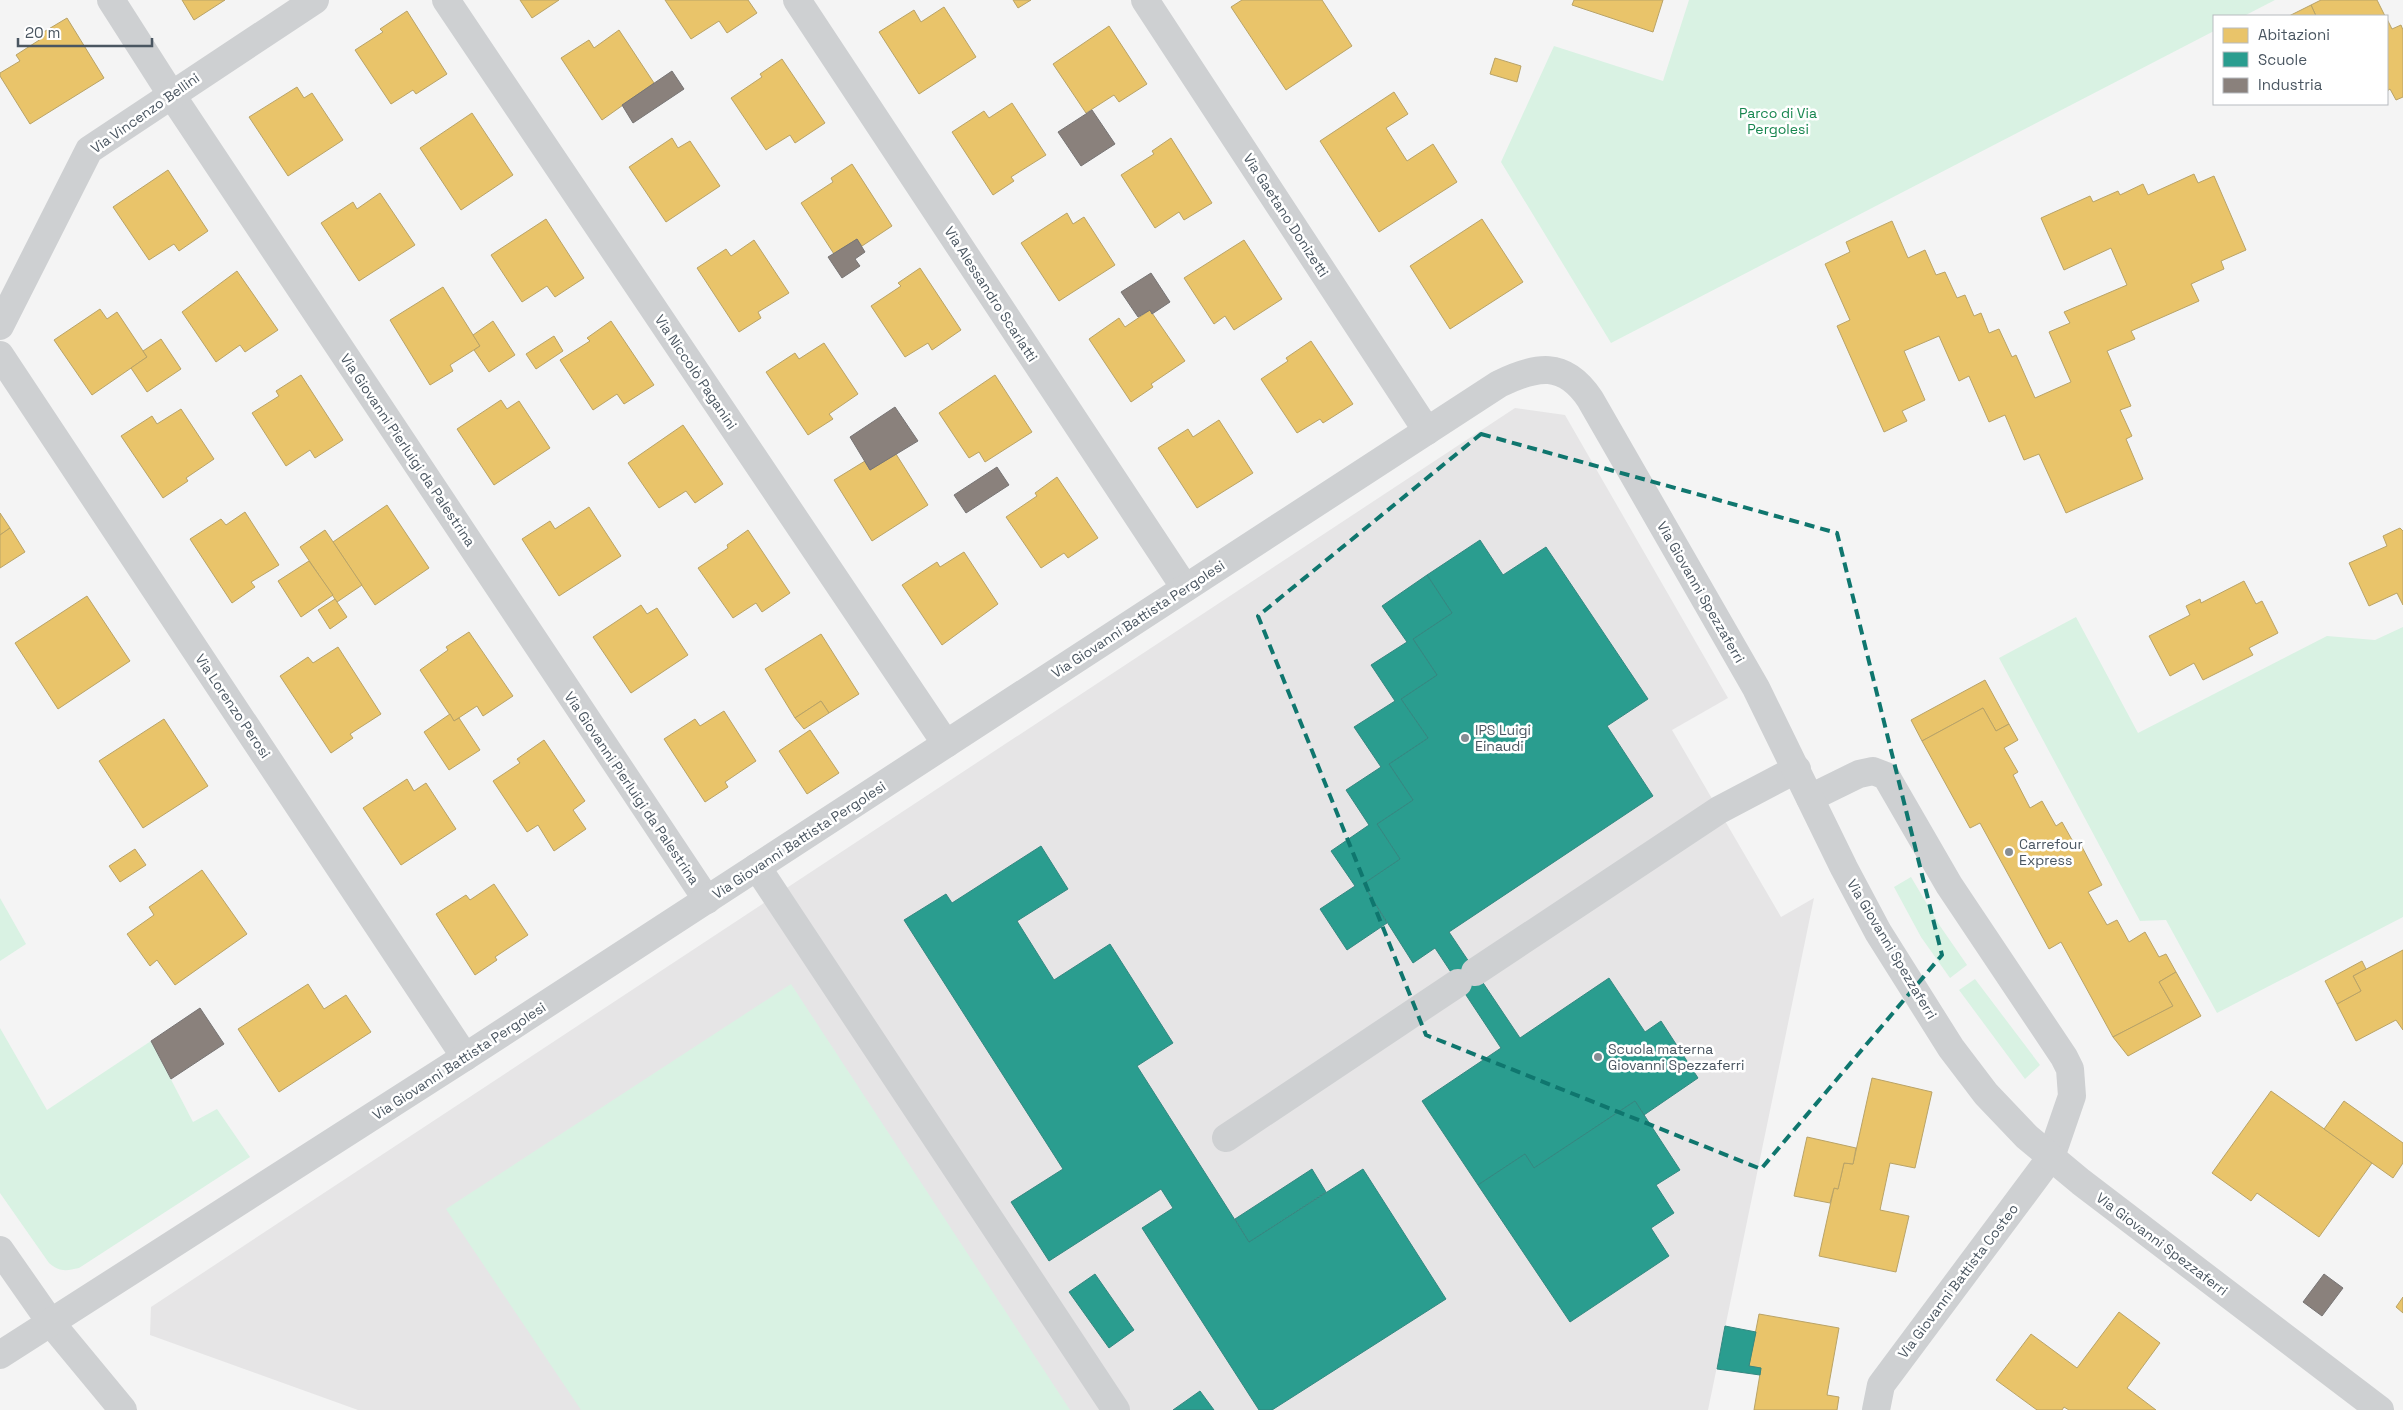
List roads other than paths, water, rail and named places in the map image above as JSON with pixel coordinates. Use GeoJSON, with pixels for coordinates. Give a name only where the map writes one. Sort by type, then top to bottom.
{"type":"FeatureCollection","features":[{"type":"Feature","properties":{"kind":"street","name":"Via Giovanni Pierluigi da Palestrina"},"geometry":{"type":"LineString","coordinates":[[111,0],[171,94],[707,900]]}},
{"type":"Feature","properties":{"kind":"street","name":"Via Vincenzo Bellini"},"geometry":{"type":"LineString","coordinates":[[3,311],[89,150],[315,0]]}},
{"type":"Feature","properties":{"kind":"street","name":"Via Niccolò Paganini"},"geometry":{"type":"LineString","coordinates":[[446,0],[946,744]]}},
{"type":"Feature","properties":{"kind":"street","name":"Via Alessandro Scarlatti"},"geometry":{"type":"LineString","coordinates":[[797,0],[1185,588]]}},
{"type":"Feature","properties":{"kind":"street","name":"Via Gaetano Donizetti"},"geometry":{"type":"LineString","coordinates":[[1145,0],[1427,431]]}},
{"type":"Feature","properties":{"kind":"street","name":"Via Lorenzo Perosi"},"geometry":{"type":"LineString","coordinates":[[0,355],[466,1057]]}},
{"type":"Feature","properties":{"kind":"street","name":"Via Giovanni Battista Pergolesi"},"geometry":{"type":"LineString","coordinates":[[0,1355],[466,1057],[1499,384],[1519,374],[1535,370],[1550,371]]}},
{"type":"Feature","properties":{"kind":"street","name":"Via Giovanni Spezzaferri"},"geometry":{"type":"LineString","coordinates":[[1550,371],[1566,374],[1580,383],[1590,399],[1756,688],[1844,868],[1878,932],[1951,1048],[1986,1094],[2028,1138],[2080,1182],[2380,1410]]}},
{"type":"Feature","properties":{"kind":"street"},"geometry":{"type":"LineString","coordinates":[[1226,1138],[1719,810],[1797,770]]}},
{"type":"Feature","properties":{"kind":"street","name":"Via Giovanni Battista Costeo"},"geometry":{"type":"LineString","coordinates":[[1810,798],[1859,774],[1873,771],[1886,776],[1949,885],[2070,1069],[2072,1096],[2051,1157],[1881,1385],[1876,1410]]}},
{"type":"Feature","properties":{"kind":"street"},"geometry":{"type":"LineString","coordinates":[[757,867],[1116,1410]]}},
{"type":"Feature","properties":{"kind":"street"},"geometry":{"type":"LineString","coordinates":[[0,1250],[51,1323],[123,1410]]}},
{"type":"Feature","properties":{"kind":"place","name":"IPS Luigi Einaudi"},"geometry":{"type":"Point","coordinates":[1465,738]}},
{"type":"Feature","properties":{"kind":"place","name":"Carrefour Express"},"geometry":{"type":"Point","coordinates":[2009,852]}},
{"type":"Feature","properties":{"kind":"place","name":"Scuola materna Giovanni Spezzaferri"},"geometry":{"type":"Point","coordinates":[1598,1057]}},
{"type":"Feature","properties":{"kind":"park label","name":"Parco di Via Pergolesi"},"geometry":{"type":"Point","coordinates":[1778,122]}}]}
